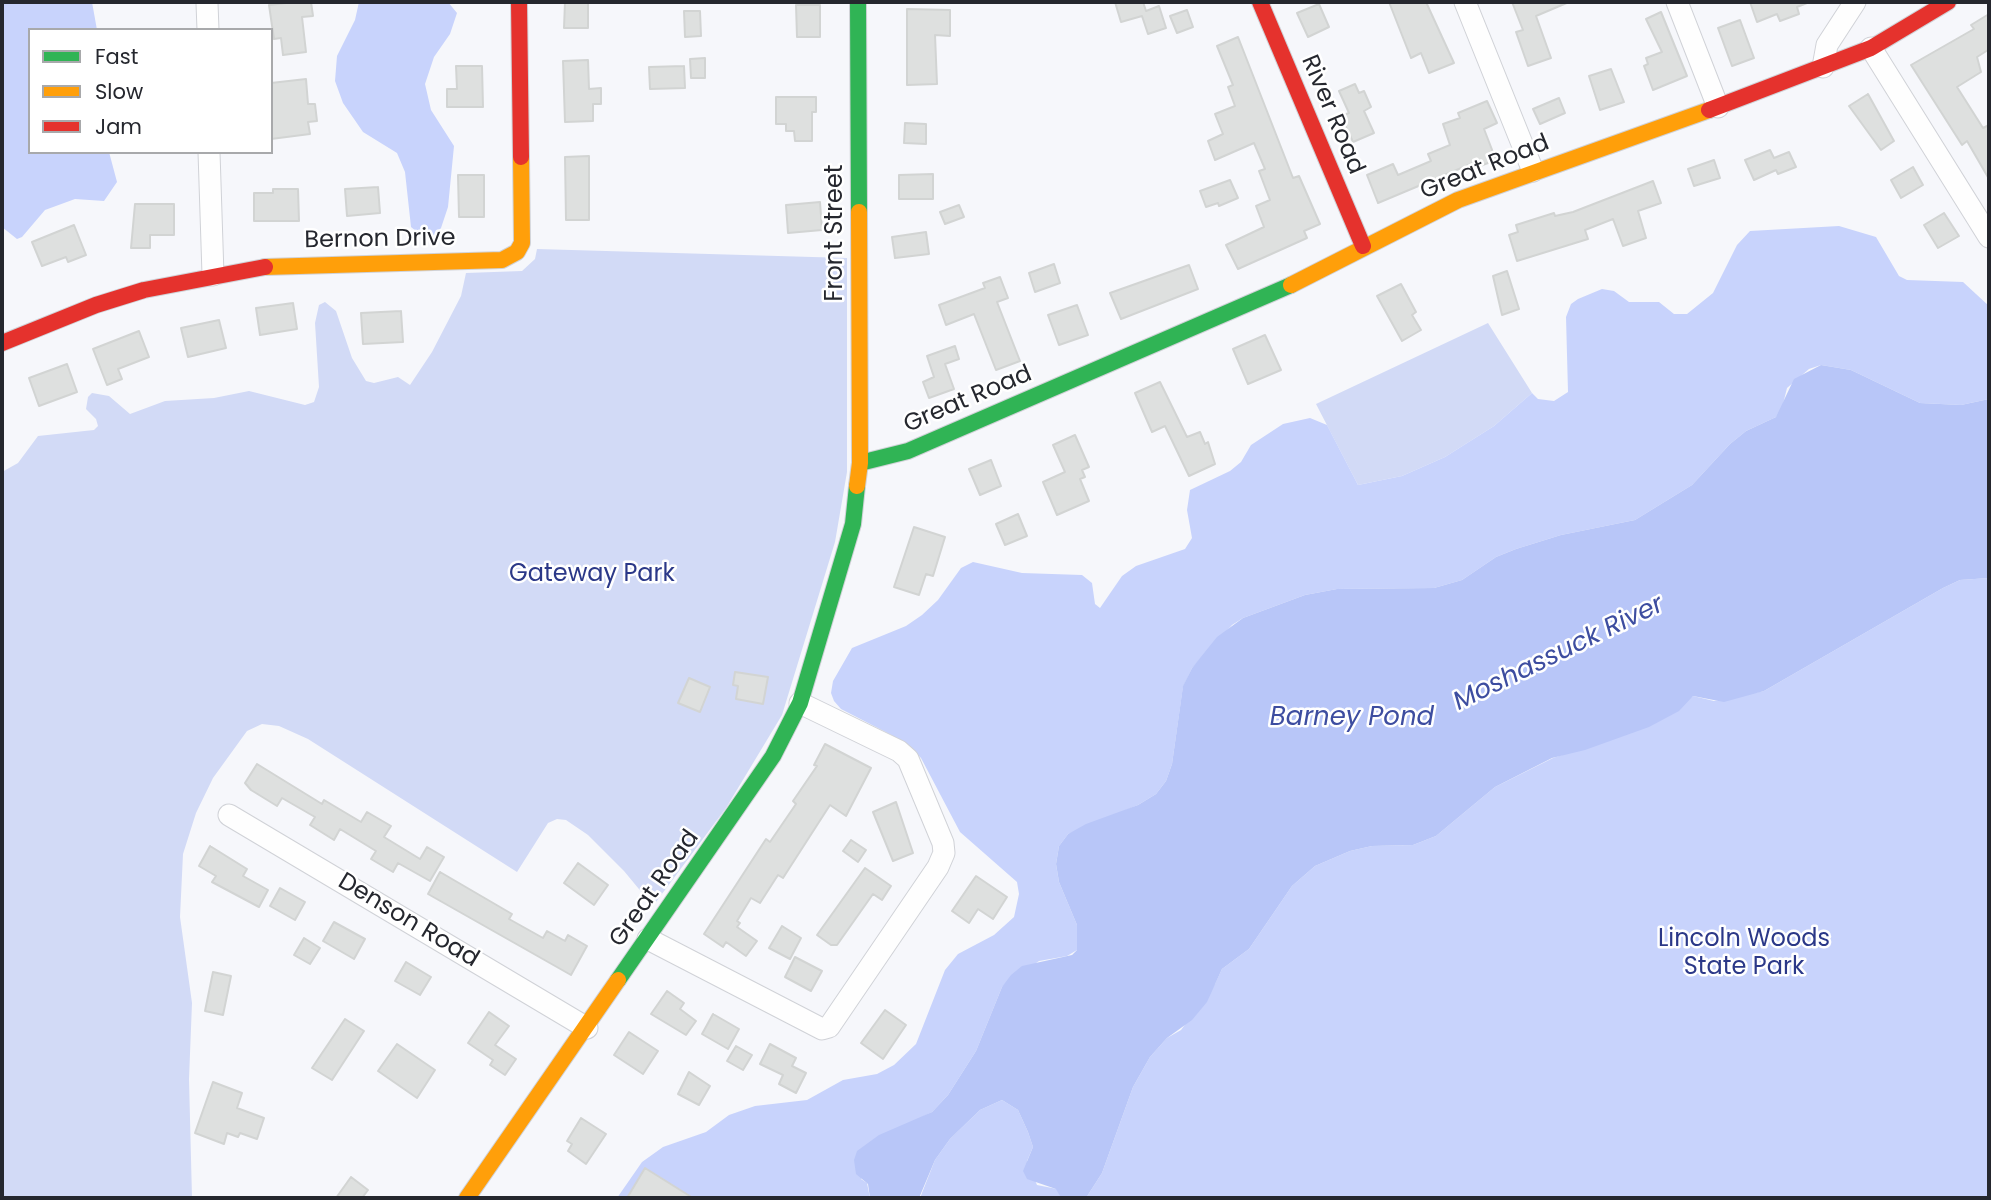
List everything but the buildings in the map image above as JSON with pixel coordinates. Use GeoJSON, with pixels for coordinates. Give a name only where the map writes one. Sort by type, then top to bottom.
{"type":"FeatureCollection","features":[{"type":"Feature","properties":{"kind":"main road","name":"Bernon Drive"},"geometry":{"type":"LineString","coordinates":[[2,343],[119,298],[249,268],[318,263],[502,260],[517,252],[522,243],[519,2]]}},
{"type":"Feature","properties":{"kind":"main road","name":"Front Street"},"geometry":{"type":"LineString","coordinates":[[858,2],[860,463]]}},
{"type":"Feature","properties":{"kind":"main road","name":"River Road"},"geometry":{"type":"LineString","coordinates":[[1261,2],[1363,246]]}},
{"type":"Feature","properties":{"kind":"main road","name":"Great Road"},"geometry":{"type":"LineString","coordinates":[[467,1198],[773,756],[800,703],[853,524],[860,463],[908,451],[1261,300],[1458,200],[1718,107],[1871,48],[1948,2]]}},
{"type":"Feature","properties":{"kind":"street"},"geometry":{"type":"LineString","coordinates":[[1465,2],[1533,171]]}},
{"type":"Feature","properties":{"kind":"street"},"geometry":{"type":"LineString","coordinates":[[1677,2],[1718,107]]}},
{"type":"Feature","properties":{"kind":"street"},"geometry":{"type":"LineString","coordinates":[[1823,67],[1827,45],[1855,2]]}},
{"type":"Feature","properties":{"kind":"street"},"geometry":{"type":"LineString","coordinates":[[208,3],[208,28]]}},
{"type":"Feature","properties":{"kind":"street"},"geometry":{"type":"LineString","coordinates":[[1871,48],[1989,237]]}},
{"type":"Feature","properties":{"kind":"street"},"geometry":{"type":"LineString","coordinates":[[209,154],[213,275]]}},
{"type":"Feature","properties":{"kind":"street"},"geometry":{"type":"LineString","coordinates":[[648,939],[822,1030],[829,1027],[937,867],[944,853],[943,843],[908,759],[900,751],[800,703]]}},
{"type":"Feature","properties":{"kind":"street","name":"Denson Road"},"geometry":{"type":"LineString","coordinates":[[229,815],[587,1028]]}},
{"type":"Feature","properties":{"kind":"green space"},"geometry":{"type":"Polygon","coordinates":[[[2,2],[92,2],[97,28],[28,28],[28,154],[110,154],[117,182],[104,201],[75,199],[45,210],[22,237],[17,239],[2,227],[2,2]]]}},
{"type":"Feature","properties":{"kind":"green space"},"geometry":{"type":"Polygon","coordinates":[[[359,2],[448,2],[457,13],[450,34],[434,57],[425,84],[431,110],[454,146],[448,207],[441,228],[435,235],[423,237],[411,227],[405,172],[397,153],[363,132],[343,103],[335,81],[337,56],[355,20],[359,2]]]}},
{"type":"Feature","properties":{"kind":"green space"},"geometry":{"type":"Polygon","coordinates":[[[1839,226],[1876,237],[1899,276],[1907,280],[1963,282],[1989,306],[1989,399],[1961,405],[1920,403],[1851,370],[1821,365],[1809,369],[1787,388],[1781,412],[1776,417],[1746,431],[1730,444],[1692,485],[1635,520],[1561,535],[1516,549],[1496,557],[1462,580],[1434,588],[1337,589],[1305,595],[1243,618],[1232,625],[1192,668],[1183,687],[1172,764],[1166,781],[1156,794],[1138,805],[1068,834],[1059,846],[1056,864],[1059,882],[1077,925],[1077,950],[1067,956],[1039,961],[1002,987],[976,1051],[948,1095],[932,1112],[899,1129],[861,1179],[867,1183],[870,1198],[617,1198],[642,1162],[663,1147],[706,1132],[729,1115],[755,1106],[807,1100],[843,1080],[877,1074],[894,1065],[916,1044],[945,970],[958,954],[994,935],[1014,917],[1019,894],[1017,882],[960,832],[921,758],[905,742],[841,709],[834,701],[831,693],[833,681],[852,648],[906,626],[922,615],[938,600],[961,568],[973,562],[1022,573],[1082,575],[1092,583],[1095,604],[1100,608],[1122,576],[1136,566],[1185,549],[1192,538],[1187,510],[1190,490],[1230,471],[1241,462],[1251,445],[1283,424],[1310,418],[1327,425],[1358,485],[1402,476],[1445,457],[1494,426],[1532,393],[1538,399],[1554,401],[1568,392],[1566,317],[1571,304],[1578,299],[1602,289],[1614,291],[1629,302],[1659,302],[1674,314],[1687,314],[1713,293],[1737,245],[1750,231],[1839,226]]]}},
{"type":"Feature","properties":{"kind":"green space","name":"Gateway Park"},"geometry":{"type":"Polygon","coordinates":[[[537,249],[847,258],[847,472],[835,542],[782,715],[726,808],[653,906],[624,871],[588,835],[566,820],[557,819],[548,823],[517,872],[308,739],[279,726],[262,724],[247,731],[213,778],[196,813],[183,854],[180,917],[192,1003],[189,1079],[192,1198],[2,1198],[2,472],[18,463],[38,436],[94,430],[98,426],[96,419],[86,409],[88,397],[92,393],[109,396],[130,414],[165,401],[214,398],[249,391],[305,405],[314,402],[319,387],[315,323],[319,305],[325,302],[336,311],[352,358],[366,381],[374,383],[398,377],[410,385],[432,352],[461,296],[466,273],[522,271],[535,259],[537,249]]]}},
{"type":"Feature","properties":{"kind":"green space"},"geometry":{"type":"Polygon","coordinates":[[[1488,323],[1532,393],[1494,426],[1445,457],[1402,476],[1358,485],[1316,404],[1488,323]]]}},
{"type":"Feature","properties":{"kind":"green space","name":"Lincoln Woods State Park"},"geometry":{"type":"Polygon","coordinates":[[[1989,578],[1989,1198],[1086,1198],[1102,1173],[1133,1087],[1150,1057],[1167,1038],[1181,1030],[1215,984],[1222,969],[1249,949],[1292,886],[1315,866],[1350,851],[1372,846],[1413,845],[1436,836],[1495,787],[1553,758],[1630,733],[1693,696],[1714,701],[1764,691],[1943,588],[1960,580],[1989,578]]]}},
{"type":"Feature","properties":{"kind":"green space"},"geometry":{"type":"Polygon","coordinates":[[[1002,1100],[1018,1110],[1028,1132],[1033,1147],[1027,1161],[1037,1185],[1057,1189],[1061,1198],[920,1198],[935,1160],[950,1139],[980,1110],[1002,1100]]]}},
{"type":"Feature","properties":{"kind":"water","name":"Barney Pond"},"geometry":{"type":"Polygon","coordinates":[[[1821,365],[1851,370],[1920,403],[1961,405],[1989,399],[1989,578],[1960,580],[1943,588],[1764,691],[1724,702],[1693,696],[1679,711],[1649,727],[1585,750],[1552,758],[1495,787],[1436,836],[1413,845],[1372,846],[1350,851],[1315,866],[1292,886],[1249,949],[1222,969],[1207,1002],[1192,1020],[1167,1038],[1150,1057],[1133,1087],[1102,1173],[1086,1198],[1061,1198],[1056,1189],[1027,1179],[1023,1171],[1033,1147],[1018,1110],[1002,1100],[980,1110],[950,1139],[935,1160],[919,1198],[870,1198],[868,1184],[856,1174],[854,1160],[857,1151],[879,1135],[932,1112],[948,1095],[976,1051],[1002,987],[1011,975],[1022,966],[1072,955],[1077,950],[1077,925],[1059,882],[1056,864],[1059,846],[1068,834],[1086,824],[1138,805],[1156,794],[1166,781],[1172,764],[1183,686],[1192,668],[1217,637],[1243,618],[1305,595],[1337,589],[1434,588],[1462,580],[1496,557],[1516,549],[1561,535],[1635,520],[1692,485],[1730,444],[1746,431],[1776,417],[1794,379],[1821,365]]]}},
{"type":"Feature","properties":{"kind":"traffic: fast"},"geometry":{"type":"LineString","coordinates":[[858,2],[859,212]]}},
{"type":"Feature","properties":{"kind":"traffic: fast"},"geometry":{"type":"LineString","coordinates":[[860,463],[908,451],[1291,285]]}},
{"type":"Feature","properties":{"kind":"traffic: fast"},"geometry":{"type":"LineString","coordinates":[[618,980],[773,756],[800,703],[853,524],[857,486]]}},
{"type":"Feature","properties":{"kind":"traffic: slow"},"geometry":{"type":"LineString","coordinates":[[1291,285],[1458,200],[1709,110]]}},
{"type":"Feature","properties":{"kind":"traffic: slow"},"geometry":{"type":"LineString","coordinates":[[265,267],[502,260],[517,252],[522,243],[521,157]]}},
{"type":"Feature","properties":{"kind":"traffic: slow"},"geometry":{"type":"LineString","coordinates":[[857,486],[860,463],[859,212]]}},
{"type":"Feature","properties":{"kind":"traffic: slow"},"geometry":{"type":"LineString","coordinates":[[467,1198],[618,980]]}},
{"type":"Feature","properties":{"kind":"traffic: jam"},"geometry":{"type":"LineString","coordinates":[[519,2],[521,157]]}},
{"type":"Feature","properties":{"kind":"traffic: jam"},"geometry":{"type":"LineString","coordinates":[[1260,2],[1363,246]]}},
{"type":"Feature","properties":{"kind":"traffic: jam"},"geometry":{"type":"LineString","coordinates":[[1709,110],[1871,48],[1948,2]]}},
{"type":"Feature","properties":{"kind":"traffic: jam"},"geometry":{"type":"LineString","coordinates":[[2,343],[96,305],[144,290],[265,267]]}},
{"type":"Feature","properties":{"kind":"water label","name":"Moshassuck River"},"geometry":{"type":"Point","coordinates":[1559,654]}}]}
